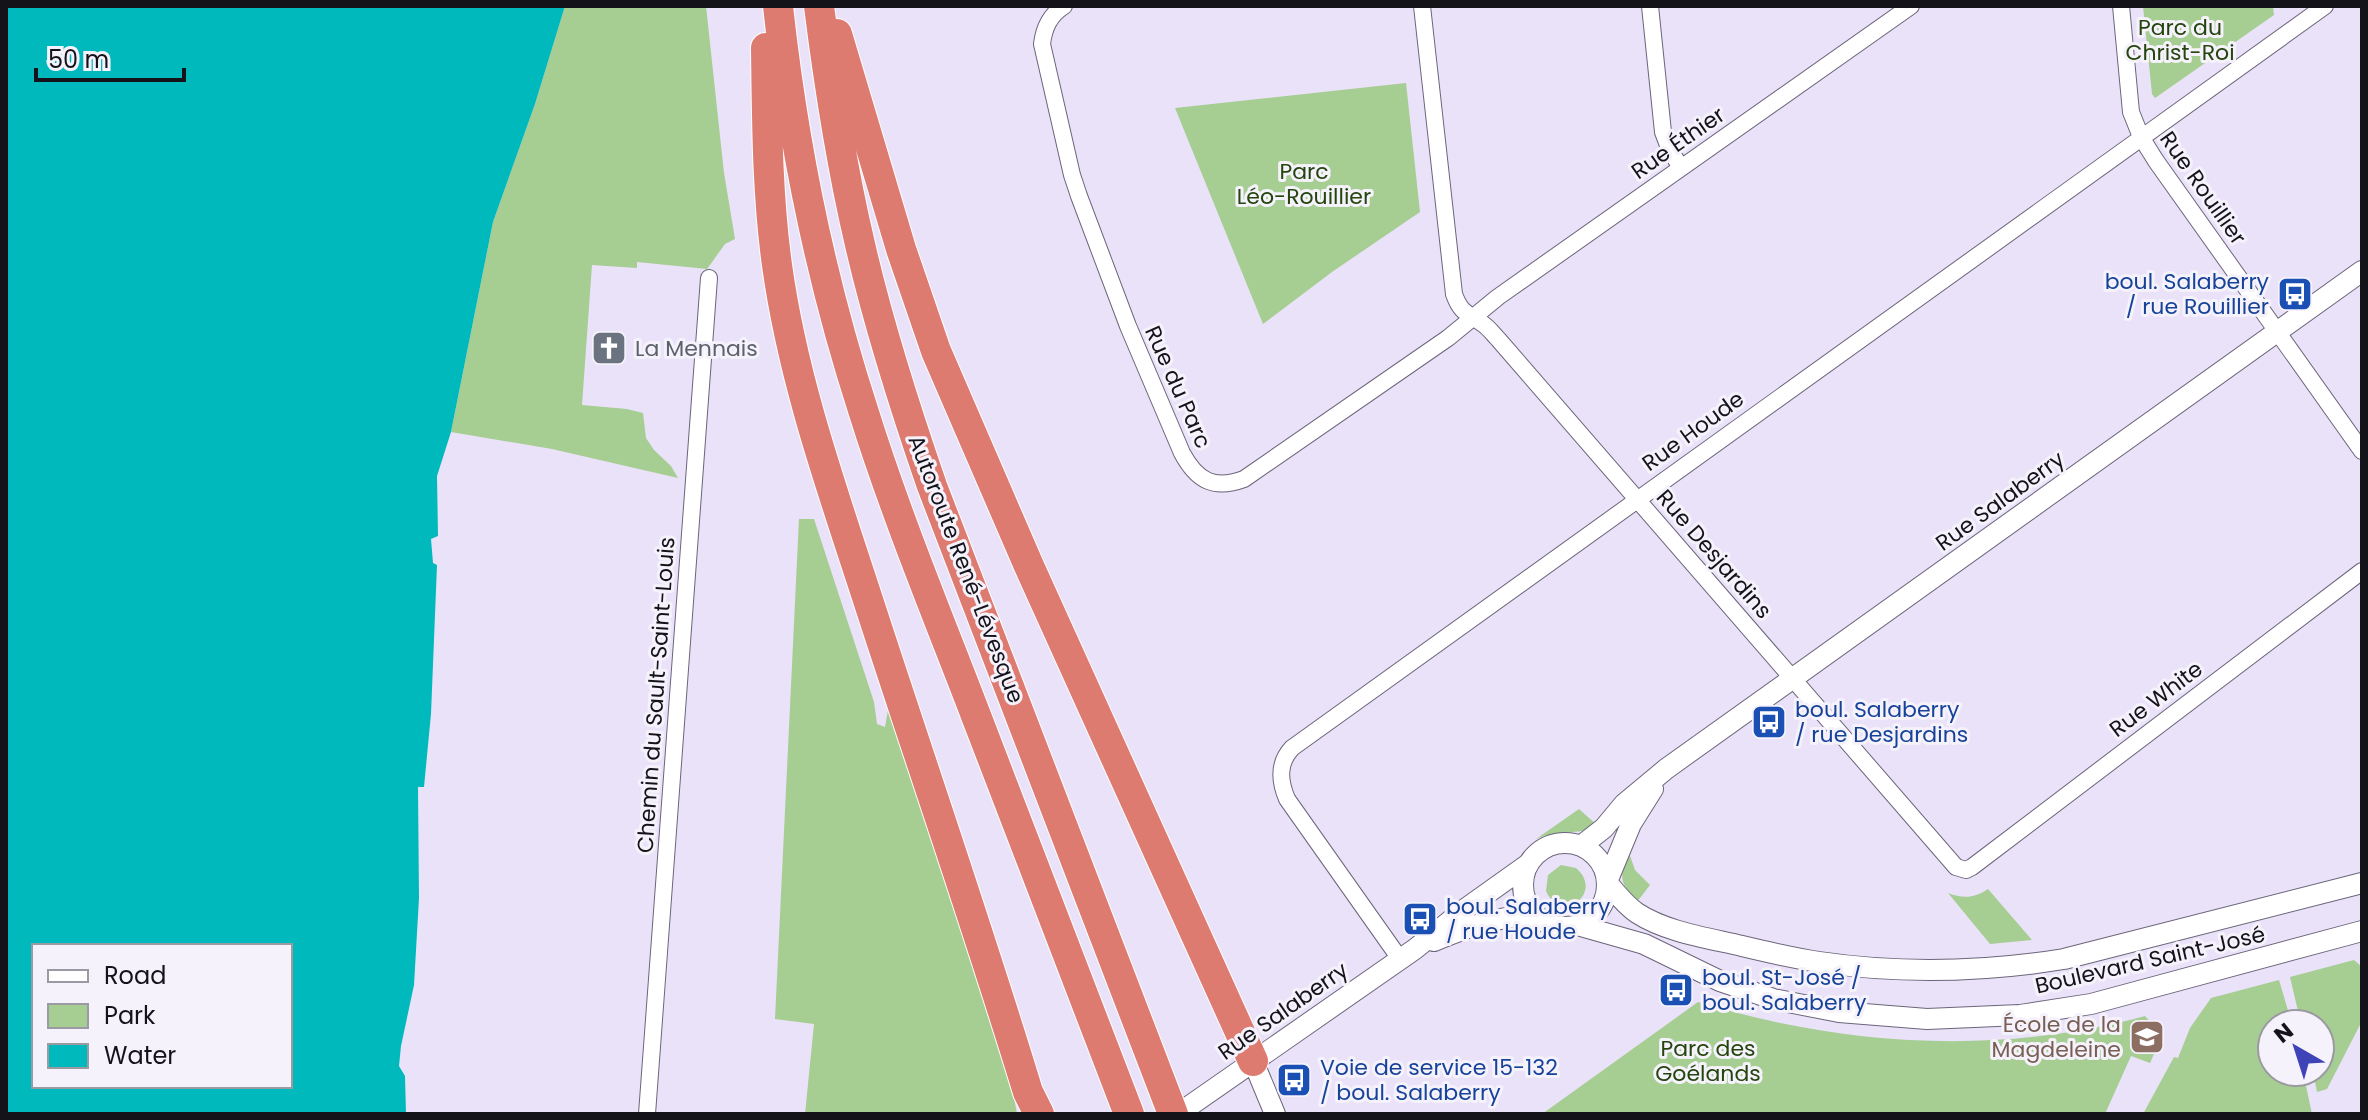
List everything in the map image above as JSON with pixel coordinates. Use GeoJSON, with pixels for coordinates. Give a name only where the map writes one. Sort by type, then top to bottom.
{"type":"FeatureCollection","features":[{"type":"Feature","properties":{"kind":"highway"},"geometry":{"type":"LineString","coordinates":[[766,6],[771,206],[778,267],[797,368],[834,499],[1032,1107]]}},
{"type":"Feature","properties":{"kind":"highway","name":"Autoroute René-Lévesque"},"geometry":{"type":"LineString","coordinates":[[778,6],[789,96],[805,185],[834,313],[863,412],[906,534],[1129,1114]]}},
{"type":"Feature","properties":{"kind":"highway","name":"Autoroute René-Lévesque"},"geometry":{"type":"LineString","coordinates":[[819,6],[833,111],[851,206],[879,322],[905,405],[932,486],[1176,1114]]}},
{"type":"Feature","properties":{"kind":"highway"},"geometry":{"type":"LineString","coordinates":[[829,6],[901,249],[936,351],[1023,554],[1253,1061]]}},
{"type":"Feature","properties":{"kind":"street","name":"Rue du Parc"},"geometry":{"type":"LineString","coordinates":[[1064,6],[1048,23],[1042,44],[1072,175],[1128,326],[1182,453],[1189,465],[1205,480],[1223,484],[1244,479],[1472,318]]}},
{"type":"Feature","properties":{"kind":"street","name":"Rue Desjardins"},"geometry":{"type":"LineString","coordinates":[[1422,6],[1454,294],[1461,310],[1489,329],[1956,867],[1966,870],[1976,863]]}},
{"type":"Feature","properties":{"kind":"street"},"geometry":{"type":"LineString","coordinates":[[1650,6],[1663,132],[1681,168]]}},
{"type":"Feature","properties":{"kind":"street","name":"Rue Éthier"},"geometry":{"type":"LineString","coordinates":[[1472,318],[1681,168],[1890,12],[1911,6]]}},
{"type":"Feature","properties":{"kind":"street","name":"Rue Rouillier"},"geometry":{"type":"LineString","coordinates":[[2121,6],[2129,103],[2141,137],[2362,451]]}},
{"type":"Feature","properties":{"kind":"street","name":"Rue Houde"},"geometry":{"type":"LineString","coordinates":[[1408,954],[1287,799],[1281,779],[1284,756],[1299,741],[2325,6]]}},
{"type":"Feature","properties":{"kind":"street","name":"Rue Salaberry"},"geometry":{"type":"LineString","coordinates":[[1581,846],[1666,769],[2362,271]]}},
{"type":"Feature","properties":{"kind":"street","name":"Chemin du Sault-Saint-Louis"},"geometry":{"type":"LineString","coordinates":[[647,1114],[709,278]]}},
{"type":"Feature","properties":{"kind":"street","name":"Rue White"},"geometry":{"type":"LineString","coordinates":[[1976,863],[2362,571]]}},
{"type":"Feature","properties":{"kind":"street","name":"Rue Salaberry"},"geometry":{"type":"LineString","coordinates":[[1607,882],[1631,824],[1666,769]]}},
{"type":"Feature","properties":{"kind":"street"},"geometry":{"type":"LineString","coordinates":[[1569,842],[1581,846],[1591,851],[1605,871],[1606,894],[1598,911],[1589,920],[1559,927],[1536,916],[1528,907],[1523,889],[1527,865],[1535,855],[1551,845],[1569,842]]}},
{"type":"Feature","properties":{"kind":"street","name":"Rue Salaberry"},"geometry":{"type":"LineString","coordinates":[[1176,1114],[1408,954],[1527,865]]}},
{"type":"Feature","properties":{"kind":"street","name":"Boulevard Saint-José"},"geometry":{"type":"LineString","coordinates":[[1607,882],[1637,913],[1680,930],[1820,962],[1917,970],[2000,968],[2064,959],[2362,883]]}},
{"type":"Feature","properties":{"kind":"street","name":"Rue Salaberry"},"geometry":{"type":"LineString","coordinates":[[1408,954],[1489,921],[1511,916],[1536,916]]}},
{"type":"Feature","properties":{"kind":"street","name":"Boulevard Saint-José"},"geometry":{"type":"LineString","coordinates":[[1577,925],[1658,950],[1720,981],[1764,997],[1839,1012],[1927,1019],[2020,1015],[2091,1004],[2362,931]]}},
{"type":"Feature","properties":{"kind":"street"},"geometry":{"type":"LineString","coordinates":[[1253,1061],[1275,1114]]}},
{"type":"Feature","properties":{"kind":"green space"},"geometry":{"type":"Polygon","coordinates":[[[565,6],[706,6],[724,173],[735,239],[725,244],[707,269],[637,262],[637,268],[592,265],[582,405],[643,413],[646,438],[678,478],[552,449],[451,432],[493,222],[535,104],[565,6]]]}},
{"type":"Feature","properties":{"kind":"green space","name":"Parc du Christ-Roi"},"geometry":{"type":"Polygon","coordinates":[[[2143,6],[2273,6],[2274,15],[2155,98],[2152,94],[2143,6]]]}},
{"type":"Feature","properties":{"kind":"green space","name":"Parc Léo-Rouillier"},"geometry":{"type":"Polygon","coordinates":[[[1406,83],[1420,212],[1263,324],[1175,108],[1406,83]]]}},
{"type":"Feature","properties":{"kind":"green space"},"geometry":{"type":"Polygon","coordinates":[[[799,519],[814,519],[874,702],[877,724],[885,727],[888,710],[1010,1075],[1017,1114],[805,1114],[814,1024],[775,1019],[799,519]]]}},
{"type":"Feature","properties":{"kind":"green space"},"geometry":{"type":"Polygon","coordinates":[[[1579,809],[1598,826],[1536,839],[1579,809]]]}},
{"type":"Feature","properties":{"kind":"green space"},"geometry":{"type":"Polygon","coordinates":[[[1629,853],[1635,870],[1650,885],[1637,902],[1622,879],[1629,853]]]}},
{"type":"Feature","properties":{"kind":"green space"},"geometry":{"type":"Polygon","coordinates":[[[1561,865],[1576,868],[1584,878],[1586,887],[1583,895],[1578,902],[1570,905],[1553,901],[1546,891],[1548,875],[1561,865]]]}},
{"type":"Feature","properties":{"kind":"green space"},"geometry":{"type":"Polygon","coordinates":[[[1988,889],[2032,940],[1990,944],[1948,893],[1969,897],[1988,889]]]}},
{"type":"Feature","properties":{"kind":"green space"},"geometry":{"type":"Polygon","coordinates":[[[2354,960],[2362,967],[2362,1021],[2336,1072],[2336,1008],[2297,1008],[2290,977],[2354,960]]]}},
{"type":"Feature","properties":{"kind":"green space"},"geometry":{"type":"Polygon","coordinates":[[[2279,980],[2287,1008],[2256,1008],[2256,1088],[2306,1088],[2312,1114],[2143,1114],[2174,1057],[2178,1058],[2190,1028],[2211,998],[2279,980]]]}},
{"type":"Feature","properties":{"kind":"green space","name":"Parc des Goélands"},"geometry":{"type":"Polygon","coordinates":[[[1698,1002],[1809,1028],[1921,1040],[1977,1041],[2033,1037],[2089,1029],[2145,1016],[2154,1028],[2157,1044],[2150,1063],[2131,1056],[2105,1114],[1542,1114],[1698,1002]]]}},
{"type":"Feature","properties":{"kind":"water"},"geometry":{"type":"Polygon","coordinates":[[[6,6],[565,6],[535,104],[493,222],[451,432],[437,476],[438,536],[431,539],[433,563],[437,565],[431,714],[424,787],[418,787],[419,898],[414,985],[399,1066],[405,1076],[406,1114],[6,1114],[6,6]]]}},
{"type":"Feature","properties":{"kind":"place","name":"boul. Salaberry / rue Rouillier"},"geometry":{"type":"Point","coordinates":[2295,294]}},
{"type":"Feature","properties":{"kind":"place","name":"La Mennais"},"geometry":{"type":"Point","coordinates":[609,348]}},
{"type":"Feature","properties":{"kind":"place","name":"boul. Salaberry / rue Desjardins"},"geometry":{"type":"Point","coordinates":[1769,722]}},
{"type":"Feature","properties":{"kind":"place","name":"boul. Salaberry / rue Houde"},"geometry":{"type":"Point","coordinates":[1420,919]}},
{"type":"Feature","properties":{"kind":"place","name":"boul. St-José / boul. Salaberry"},"geometry":{"type":"Point","coordinates":[1676,990]}},
{"type":"Feature","properties":{"kind":"place","name":"École de la Magdeleine"},"geometry":{"type":"Point","coordinates":[2147,1037]}},
{"type":"Feature","properties":{"kind":"place","name":"Voie de service 15-132 / boul. Salaberry"},"geometry":{"type":"Point","coordinates":[1294,1080]}}]}
